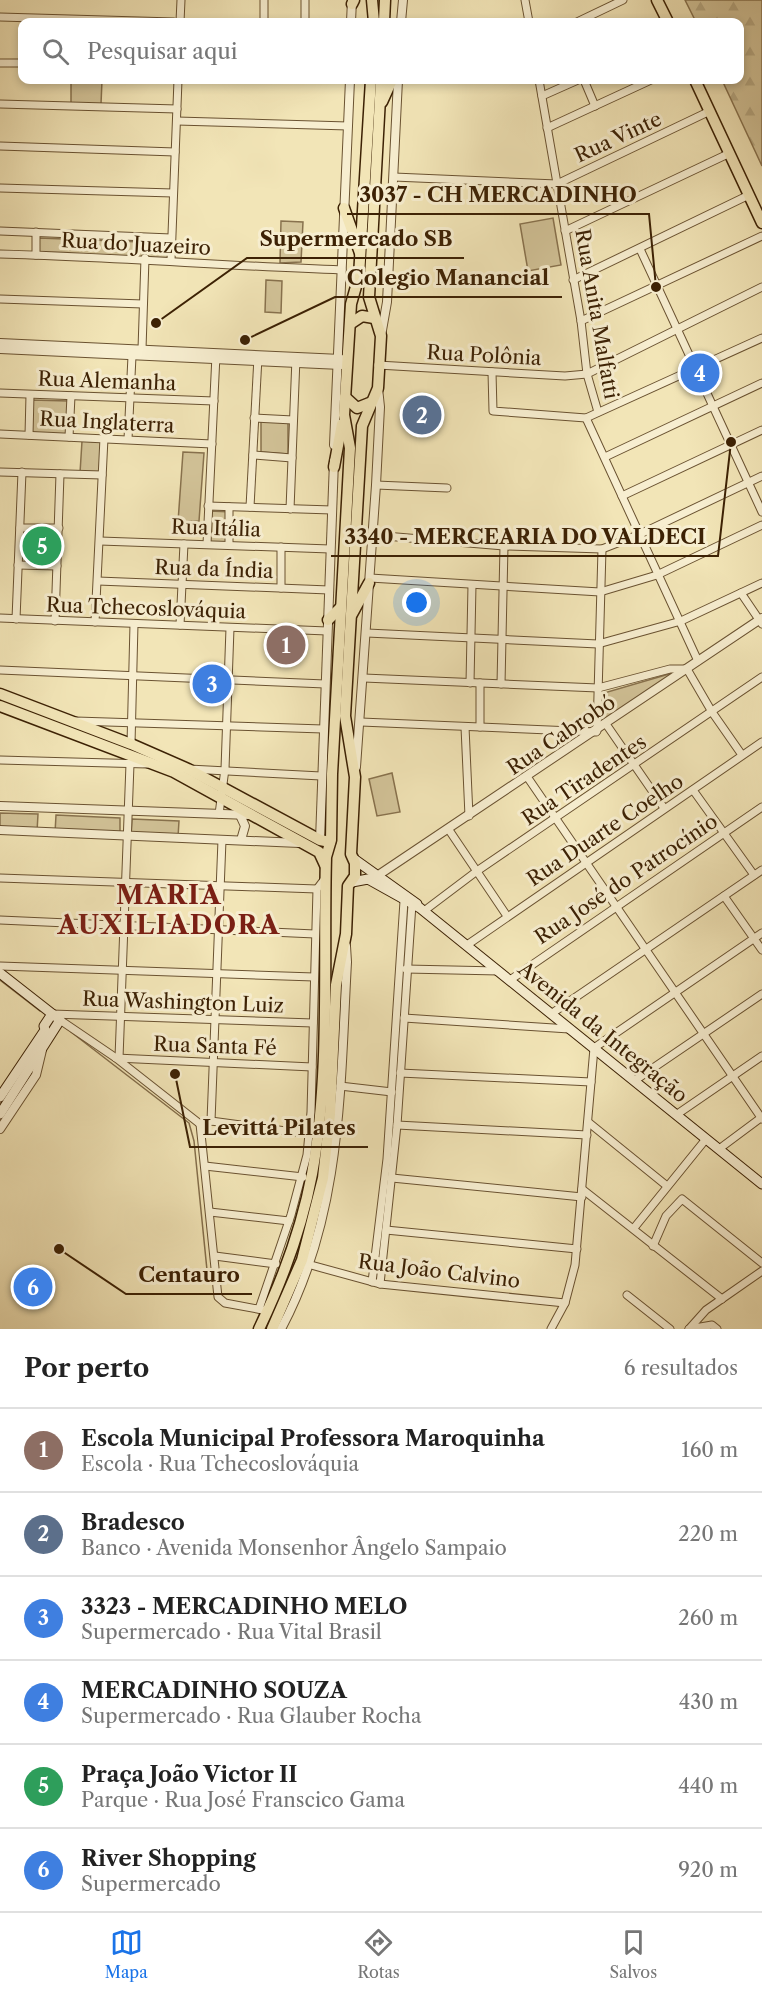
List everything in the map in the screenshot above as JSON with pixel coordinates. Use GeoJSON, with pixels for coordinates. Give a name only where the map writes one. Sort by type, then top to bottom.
{"type":"FeatureCollection","features":[{"type":"Feature","properties":{"kind":"main road"},"geometry":{"type":"LineString","coordinates":[[372,0],[374,18]]}},
{"type":"Feature","properties":{"kind":"main road"},"geometry":{"type":"LineString","coordinates":[[384,18],[385,0]]}},
{"type":"Feature","properties":{"kind":"main road"},"geometry":{"type":"LineString","coordinates":[[657,0],[666,18]]}},
{"type":"Feature","properties":{"kind":"main road"},"geometry":{"type":"LineString","coordinates":[[333,467],[344,415],[343,362],[361,255],[371,84]]}},
{"type":"Feature","properties":{"kind":"main road"},"geometry":{"type":"LineString","coordinates":[[276,1327],[294,1284],[307,1262],[323,1178],[330,1114],[336,985],[345,943],[350,884],[355,876],[352,856],[355,777],[345,716],[362,426],[378,388],[381,336],[369,297],[381,84]]}},
{"type":"Feature","properties":{"kind":"main road"},"geometry":{"type":"LineString","coordinates":[[379,108],[390,84]]}},
{"type":"Feature","properties":{"kind":"main road"},"geometry":{"type":"LineString","coordinates":[[697,84],[762,224]]}},
{"type":"Feature","properties":{"kind":"main road"},"geometry":{"type":"LineString","coordinates":[[344,208],[361,255]]}},
{"type":"Feature","properties":{"kind":"main road"},"geometry":{"type":"LineString","coordinates":[[350,324],[362,316],[374,318]]}},
{"type":"Feature","properties":{"kind":"main road"},"geometry":{"type":"LineString","coordinates":[[345,397],[357,408],[372,401]]}},
{"type":"Feature","properties":{"kind":"main road"},"geometry":{"type":"LineString","coordinates":[[259,1329],[263,1310],[280,1280],[289,1256],[303,1208],[312,1176],[320,1114],[326,958],[326,851],[350,447],[344,415]]}},
{"type":"Feature","properties":{"kind":"main road"},"geometry":{"type":"LineString","coordinates":[[350,617],[370,581]]}},
{"type":"Feature","properties":{"kind":"main road"},"geometry":{"type":"LineString","coordinates":[[328,625],[341,607]]}},
{"type":"Feature","properties":{"kind":"main road"},"geometry":{"type":"LineString","coordinates":[[3,704],[71,721],[188,769],[254,815],[319,852],[333,886],[368,879],[415,906]]}},
{"type":"Feature","properties":{"kind":"main road"},"geometry":{"type":"LineString","coordinates":[[3,704],[222,792],[327,842],[340,843],[377,876],[408,895],[415,906]]}},
{"type":"Feature","properties":{"kind":"main road","name":"Avenida da Integração"},"geometry":{"type":"LineString","coordinates":[[415,906],[467,945],[762,1184]]}},
{"type":"Feature","properties":{"kind":"main road"},"geometry":{"type":"LineString","coordinates":[[315,938],[326,958]]}},
{"type":"Feature","properties":{"kind":"main road"},"geometry":{"type":"LineString","coordinates":[[0,973],[56,1017],[0,1098]]}},
{"type":"Feature","properties":{"kind":"main road"},"geometry":{"type":"LineString","coordinates":[[0,1114],[42,1050],[47,1030],[46,1015],[41,1006]]}},
{"type":"Feature","properties":{"kind":"main road"},"geometry":{"type":"LineString","coordinates":[[323,1178],[334,1165]]}},
{"type":"Feature","properties":{"kind":"main road"},"geometry":{"type":"LineString","coordinates":[[290,1218],[303,1208]]}},
{"type":"Feature","properties":{"kind":"main road"},"geometry":{"type":"LineString","coordinates":[[289,1256],[294,1260],[307,1262]]}},
{"type":"Feature","properties":{"kind":"main road"},"geometry":{"type":"LineString","coordinates":[[280,1280],[288,1278],[294,1284]]}},
{"type":"Feature","properties":{"kind":"street"},"geometry":{"type":"LineString","coordinates":[[180,18],[181,0]]}},
{"type":"Feature","properties":{"kind":"street"},"geometry":{"type":"LineString","coordinates":[[264,0],[264,18]]}},
{"type":"Feature","properties":{"kind":"street"},"geometry":{"type":"LineString","coordinates":[[305,0],[305,18]]}},
{"type":"Feature","properties":{"kind":"street"},"geometry":{"type":"LineString","coordinates":[[401,18],[403,0]]}},
{"type":"Feature","properties":{"kind":"street"},"geometry":{"type":"LineString","coordinates":[[525,0],[528,18]]}},
{"type":"Feature","properties":{"kind":"street"},"geometry":{"type":"LineString","coordinates":[[585,18],[623,0]]}},
{"type":"Feature","properties":{"kind":"street"},"geometry":{"type":"LineString","coordinates":[[351,18],[353,1]]}},
{"type":"Feature","properties":{"kind":"street"},"geometry":{"type":"LineString","coordinates":[[0,17],[35,18]]}},
{"type":"Feature","properties":{"kind":"street"},"geometry":{"type":"LineString","coordinates":[[0,63],[18,63]]}},
{"type":"Feature","properties":{"kind":"street"},"geometry":{"type":"LineString","coordinates":[[171,260],[178,84]]}},
{"type":"Feature","properties":{"kind":"street"},"geometry":{"type":"LineString","coordinates":[[327,842],[321,776],[333,467],[343,362],[342,270],[350,84]]}},
{"type":"Feature","properties":{"kind":"street"},"geometry":{"type":"LineString","coordinates":[[381,336],[387,302],[398,84]]}},
{"type":"Feature","properties":{"kind":"street","name":"Rua Anita Malfatti"},"geometry":{"type":"LineString","coordinates":[[540,84],[581,321],[587,374],[598,412]]}},
{"type":"Feature","properties":{"kind":"street"},"geometry":{"type":"LineString","coordinates":[[542,96],[569,84]]}},
{"type":"Feature","properties":{"kind":"street"},"geometry":{"type":"LineString","coordinates":[[586,84],[595,106]]}},
{"type":"Feature","properties":{"kind":"street"},"geometry":{"type":"LineString","coordinates":[[547,128],[642,84]]}},
{"type":"Feature","properties":{"kind":"street"},"geometry":{"type":"LineString","coordinates":[[0,104],[177,109]]}},
{"type":"Feature","properties":{"kind":"street","name":"Rua Vinte"},"geometry":{"type":"LineString","coordinates":[[394,177],[557,184],[710,111]]}},
{"type":"Feature","properties":{"kind":"street"},"geometry":{"type":"LineString","coordinates":[[177,121],[348,126]]}},
{"type":"Feature","properties":{"kind":"street"},"geometry":{"type":"LineString","coordinates":[[0,146],[175,152]]}},
{"type":"Feature","properties":{"kind":"street"},"geometry":{"type":"LineString","coordinates":[[565,231],[730,153]]}},
{"type":"Feature","properties":{"kind":"street"},"geometry":{"type":"LineString","coordinates":[[0,188],[173,193]]}},
{"type":"Feature","properties":{"kind":"street"},"geometry":{"type":"LineString","coordinates":[[573,280],[749,195]]}},
{"type":"Feature","properties":{"kind":"street","name":"Rua do Juazeiro"},"geometry":{"type":"LineString","coordinates":[[0,231],[171,238]]}},
{"type":"Feature","properties":{"kind":"street"},"geometry":{"type":"LineString","coordinates":[[36,232],[36,255]]}},
{"type":"Feature","properties":{"kind":"street"},"geometry":{"type":"LineString","coordinates":[[581,321],[762,236]]}},
{"type":"Feature","properties":{"kind":"street"},"geometry":{"type":"LineString","coordinates":[[640,249],[675,329],[732,444],[762,512]]}},
{"type":"Feature","properties":{"kind":"street","name":"Rua do Juazeiro"},"geometry":{"type":"LineString","coordinates":[[0,254],[145,258],[203,265],[342,270]]}},
{"type":"Feature","properties":{"kind":"street"},"geometry":{"type":"LineString","coordinates":[[142,349],[145,258]]}},
{"type":"Feature","properties":{"kind":"street"},"geometry":{"type":"LineString","coordinates":[[587,374],[762,287]]}},
{"type":"Feature","properties":{"kind":"street"},"geometry":{"type":"LineString","coordinates":[[0,299],[143,304]]}},
{"type":"Feature","properties":{"kind":"street"},"geometry":{"type":"LineString","coordinates":[[492,372],[491,402],[492,409],[496,412],[586,418],[762,338]]}},
{"type":"Feature","properties":{"kind":"street"},"geometry":{"type":"LineString","coordinates":[[0,343],[142,349],[216,356],[343,362]]}},
{"type":"Feature","properties":{"kind":"street"},"geometry":{"type":"LineString","coordinates":[[0,349],[132,356],[216,356]]}},
{"type":"Feature","properties":{"kind":"street"},"geometry":{"type":"LineString","coordinates":[[128,439],[132,356]]}},
{"type":"Feature","properties":{"kind":"street"},"geometry":{"type":"LineString","coordinates":[[207,544],[216,356]]}},
{"type":"Feature","properties":{"kind":"street"},"geometry":{"type":"LineString","coordinates":[[250,507],[257,358]]}},
{"type":"Feature","properties":{"kind":"street"},"geometry":{"type":"LineString","coordinates":[[290,508],[296,359]]}},
{"type":"Feature","properties":{"kind":"street","name":"Rua Polônia"},"geometry":{"type":"LineString","coordinates":[[378,365],[566,376],[587,374]]}},
{"type":"Feature","properties":{"kind":"street"},"geometry":{"type":"LineString","coordinates":[[605,457],[762,383]]}},
{"type":"Feature","properties":{"kind":"street"},"geometry":{"type":"LineString","coordinates":[[355,777],[361,722],[376,485],[380,413],[378,388]]}},
{"type":"Feature","properties":{"kind":"street","name":"Rua Alemanha"},"geometry":{"type":"LineString","coordinates":[[0,393],[214,400]]}},
{"type":"Feature","properties":{"kind":"street"},"geometry":{"type":"LineString","coordinates":[[29,435],[30,394]]}},
{"type":"Feature","properties":{"kind":"street"},"geometry":{"type":"LineString","coordinates":[[69,436],[71,396]]}},
{"type":"Feature","properties":{"kind":"street"},"geometry":{"type":"LineString","coordinates":[[254,418],[293,420]]}},
{"type":"Feature","properties":{"kind":"street","name":"Rua Anita Malfatti"},"geometry":{"type":"LineString","coordinates":[[586,418],[698,661]]}},
{"type":"Feature","properties":{"kind":"street"},"geometry":{"type":"LineString","coordinates":[[622,496],[762,430]]}},
{"type":"Feature","properties":{"kind":"street","name":"Rua Inglaterra"},"geometry":{"type":"LineString","coordinates":[[0,434],[212,444]]}},
{"type":"Feature","properties":{"kind":"street"},"geometry":{"type":"LineString","coordinates":[[95,622],[104,438]]}},
{"type":"Feature","properties":{"kind":"street"},"geometry":{"type":"LineString","coordinates":[[253,455],[292,458]]}},
{"type":"Feature","properties":{"kind":"street"},"geometry":{"type":"LineString","coordinates":[[0,472],[102,475]]}},
{"type":"Feature","properties":{"kind":"street"},"geometry":{"type":"LineString","coordinates":[[16,619],[22,472]]}},
{"type":"Feature","properties":{"kind":"street"},"geometry":{"type":"LineString","coordinates":[[55,621],[60,474]]}},
{"type":"Feature","properties":{"kind":"street"},"geometry":{"type":"LineString","coordinates":[[373,535],[504,546],[602,549],[638,535],[762,476]]}},
{"type":"Feature","properties":{"kind":"street"},"geometry":{"type":"LineString","coordinates":[[376,485],[447,488]]}},
{"type":"Feature","properties":{"kind":"street"},"geometry":{"type":"LineString","coordinates":[[208,506],[332,510]]}},
{"type":"Feature","properties":{"kind":"street"},"geometry":{"type":"LineString","coordinates":[[229,507],[229,545]]}},
{"type":"Feature","properties":{"kind":"street"},"geometry":{"type":"LineString","coordinates":[[370,581],[600,592],[657,575],[762,525]]}},
{"type":"Feature","properties":{"kind":"street"},"geometry":{"type":"LineString","coordinates":[[20,528],[59,528]]}},
{"type":"Feature","properties":{"kind":"street","name":"Rua Itália"},"geometry":{"type":"LineString","coordinates":[[100,541],[330,549]]}},
{"type":"Feature","properties":{"kind":"street"},"geometry":{"type":"LineString","coordinates":[[180,625],[184,544]]}},
{"type":"Feature","properties":{"kind":"street"},"geometry":{"type":"LineString","coordinates":[[501,684],[504,546]]}},
{"type":"Feature","properties":{"kind":"street"},"geometry":{"type":"LineString","coordinates":[[280,588],[281,547]]}},
{"type":"Feature","properties":{"kind":"street"},"geometry":{"type":"LineString","coordinates":[[361,722],[597,731],[602,549]]}},
{"type":"Feature","properties":{"kind":"street"},"geometry":{"type":"LineString","coordinates":[[18,565],[57,566]]}},
{"type":"Feature","properties":{"kind":"street","name":"Rua da Índia"},"geometry":{"type":"LineString","coordinates":[[98,581],[329,590]]}},
{"type":"Feature","properties":{"kind":"street"},"geometry":{"type":"LineString","coordinates":[[367,633],[598,644],[681,621],[762,583]]}},
{"type":"Feature","properties":{"kind":"street"},"geometry":{"type":"LineString","coordinates":[[470,683],[472,585]]}},
{"type":"Feature","properties":{"kind":"street"},"geometry":{"type":"LineString","coordinates":[[741,593],[761,621]]}},
{"type":"Feature","properties":{"kind":"street","name":"Rua Tchecoslováquia"},"geometry":{"type":"LineString","coordinates":[[0,618],[230,628],[328,625]]}},
{"type":"Feature","properties":{"kind":"street","name":"Rua Cabrobó"},"geometry":{"type":"LineString","coordinates":[[377,876],[528,778],[698,661],[761,621]]}},
{"type":"Feature","properties":{"kind":"street"},"geometry":{"type":"LineString","coordinates":[[131,744],[134,624]]}},
{"type":"Feature","properties":{"kind":"street"},"geometry":{"type":"LineString","coordinates":[[219,814],[225,769],[230,628]]}},
{"type":"Feature","properties":{"kind":"street"},"geometry":{"type":"LineString","coordinates":[[364,678],[598,687],[670,669],[687,669],[712,712],[742,755]]}},
{"type":"Feature","properties":{"kind":"street"},"geometry":{"type":"LineString","coordinates":[[0,670],[325,684]]}},
{"type":"Feature","properties":{"kind":"street","name":"Rua Tiradentes"},"geometry":{"type":"LineString","coordinates":[[415,906],[477,871],[556,819],[762,677]]}},
{"type":"Feature","properties":{"kind":"street"},"geometry":{"type":"LineString","coordinates":[[480,683],[480,727]]}},
{"type":"Feature","properties":{"kind":"street"},"geometry":{"type":"LineString","coordinates":[[71,721],[323,729]]}},
{"type":"Feature","properties":{"kind":"street"},"geometry":{"type":"LineString","coordinates":[[606,724],[664,808]]}},
{"type":"Feature","properties":{"kind":"street"},"geometry":{"type":"LineString","coordinates":[[465,727],[469,816]]}},
{"type":"Feature","properties":{"kind":"street","name":"Rua Duarte Coelho"},"geometry":{"type":"LineString","coordinates":[[467,945],[762,742]]}},
{"type":"Feature","properties":{"kind":"street"},"geometry":{"type":"LineString","coordinates":[[0,760],[154,764]]}},
{"type":"Feature","properties":{"kind":"street"},"geometry":{"type":"LineString","coordinates":[[118,1058],[130,764]]}},
{"type":"Feature","properties":{"kind":"street"},"geometry":{"type":"LineString","coordinates":[[188,769],[225,769],[321,776]]}},
{"type":"Feature","properties":{"kind":"street"},"geometry":{"type":"LineString","coordinates":[[528,778],[762,1118],[719,1149]]}},
{"type":"Feature","properties":{"kind":"street"},"geometry":{"type":"LineString","coordinates":[[693,790],[754,875]]}},
{"type":"Feature","properties":{"kind":"street"},"geometry":{"type":"LineString","coordinates":[[0,806],[254,815]]}},
{"type":"Feature","properties":{"kind":"street","name":"Rua José do Patrocínio"},"geometry":{"type":"LineString","coordinates":[[510,980],[616,905],[762,807]]}},
{"type":"Feature","properties":{"kind":"street"},"geometry":{"type":"LineString","coordinates":[[240,815],[245,826],[241,840]]}},
{"type":"Feature","properties":{"kind":"street"},"geometry":{"type":"LineString","coordinates":[[0,830],[302,843]]}},
{"type":"Feature","properties":{"kind":"street"},"geometry":{"type":"LineString","coordinates":[[449,830],[507,916]]}},
{"type":"Feature","properties":{"kind":"street"},"geometry":{"type":"LineString","coordinates":[[211,1121],[222,840]]}},
{"type":"Feature","properties":{"kind":"street"},"geometry":{"type":"LineString","coordinates":[[551,1014],[762,870]]}},
{"type":"Feature","properties":{"kind":"street"},"geometry":{"type":"LineString","coordinates":[[56,1017],[118,1058],[200,1124],[218,1297],[225,1303],[263,1310],[303,1177],[309,1134],[317,889],[326,873]]}},
{"type":"Feature","properties":{"kind":"street"},"geometry":{"type":"LineString","coordinates":[[0,878],[317,889]]}},
{"type":"Feature","properties":{"kind":"street"},"geometry":{"type":"LineString","coordinates":[[724,896],[762,950]]}},
{"type":"Feature","properties":{"kind":"street"},"geometry":{"type":"LineString","coordinates":[[380,1284],[397,1125],[406,969],[415,906]]}},
{"type":"Feature","properties":{"kind":"street"},"geometry":{"type":"LineString","coordinates":[[372,1282],[415,906]]}},
{"type":"Feature","properties":{"kind":"street"},"geometry":{"type":"LineString","coordinates":[[0,920],[218,930],[315,938]]}},
{"type":"Feature","properties":{"kind":"street"},"geometry":{"type":"LineString","coordinates":[[551,1329],[565,1303],[577,1249],[594,1048],[762,933]]}},
{"type":"Feature","properties":{"kind":"street"},"geometry":{"type":"LineString","coordinates":[[276,1327],[307,1262],[326,1211],[334,1165],[340,1086],[347,962],[345,943]]}},
{"type":"Feature","properties":{"kind":"street"},"geometry":{"type":"LineString","coordinates":[[0,966],[314,977]]}},
{"type":"Feature","properties":{"kind":"street"},"geometry":{"type":"LineString","coordinates":[[406,969],[499,971]]}},
{"type":"Feature","properties":{"kind":"street"},"geometry":{"type":"LineString","coordinates":[[634,1081],[762,994]]}},
{"type":"Feature","properties":{"kind":"street","name":"Rua Washington Luiz"},"geometry":{"type":"LineString","coordinates":[[56,1017],[120,1015],[313,1023]]}},
{"type":"Feature","properties":{"kind":"street"},"geometry":{"type":"LineString","coordinates":[[404,1018],[570,1029]]}},
{"type":"Feature","properties":{"kind":"street"},"geometry":{"type":"LineString","coordinates":[[0,1129],[36,1075],[42,1050]]}},
{"type":"Feature","properties":{"kind":"street"},"geometry":{"type":"LineString","coordinates":[[676,1115],[762,1056]]}},
{"type":"Feature","properties":{"kind":"street","name":"Rua Santa Fé"},"geometry":{"type":"LineString","coordinates":[[118,1058],[312,1066]]}},
{"type":"Feature","properties":{"kind":"street"},"geometry":{"type":"LineString","coordinates":[[400,1073],[591,1082]]}},
{"type":"Feature","properties":{"kind":"street"},"geometry":{"type":"LineString","coordinates":[[340,1086],[392,1092]]}},
{"type":"Feature","properties":{"kind":"street"},"geometry":{"type":"LineString","coordinates":[[200,1124],[211,1121],[309,1134]]}},
{"type":"Feature","properties":{"kind":"street"},"geometry":{"type":"LineString","coordinates":[[588,1122],[667,1186]]}},
{"type":"Feature","properties":{"kind":"street"},"geometry":{"type":"LineString","coordinates":[[397,1125],[586,1135]]}},
{"type":"Feature","properties":{"kind":"street"},"geometry":{"type":"LineString","coordinates":[[634,1228],[706,1139]]}},
{"type":"Feature","properties":{"kind":"street"},"geometry":{"type":"LineString","coordinates":[[205,1166],[303,1177]]}},
{"type":"Feature","properties":{"kind":"street"},"geometry":{"type":"LineString","coordinates":[[392,1178],[582,1197]]}},
{"type":"Feature","properties":{"kind":"street"},"geometry":{"type":"LineString","coordinates":[[582,1189],[722,1299]]}},
{"type":"Feature","properties":{"kind":"street"},"geometry":{"type":"LineString","coordinates":[[653,1246],[666,1216],[683,1200],[762,1263]]}},
{"type":"Feature","properties":{"kind":"street"},"geometry":{"type":"LineString","coordinates":[[210,1212],[290,1218]]}},
{"type":"Feature","properties":{"kind":"street"},"geometry":{"type":"LineString","coordinates":[[386,1230],[577,1249]]}},
{"type":"Feature","properties":{"kind":"street"},"geometry":{"type":"LineString","coordinates":[[215,1256],[276,1264]]}},
{"type":"Feature","properties":{"kind":"street","name":"Rua João Calvino"},"geometry":{"type":"LineString","coordinates":[[307,1262],[380,1284],[565,1303]]}},
{"type":"Feature","properties":{"kind":"street"},"geometry":{"type":"LineString","coordinates":[[689,1329],[698,1318],[762,1271]]}},
{"type":"Feature","properties":{"kind":"street"},"geometry":{"type":"LineString","coordinates":[[627,1295],[670,1329]]}},
{"type":"Feature","properties":{"kind":"street"},"geometry":{"type":"LineString","coordinates":[[689,1329],[712,1325],[717,1329]]}},
{"type":"Feature","properties":{"kind":"green space"},"geometry":{"type":"Polygon","coordinates":[[[685,0],[762,0],[762,166],[724,84],[744,84],[744,18],[694,18],[685,0]]]}},
{"type":"Feature","properties":{"kind":"green space"},"geometry":{"type":"Polygon","coordinates":[[[71,84],[102,84],[101,104],[71,104],[71,84]]]}},
{"type":"Feature","properties":{"kind":"green space"},"geometry":{"type":"Polygon","coordinates":[[[553,218],[561,265],[528,271],[520,224],[553,218]]]}},
{"type":"Feature","properties":{"kind":"green space"},"geometry":{"type":"Polygon","coordinates":[[[281,221],[303,222],[301,262],[280,263],[281,221]]]}},
{"type":"Feature","properties":{"kind":"green space"},"geometry":{"type":"Polygon","coordinates":[[[39,238],[167,243],[168,259],[38,254],[39,238]]]}},
{"type":"Feature","properties":{"kind":"green space"},"geometry":{"type":"Polygon","coordinates":[[[266,280],[282,281],[281,313],[265,312],[266,280]]]}},
{"type":"Feature","properties":{"kind":"green space"},"geometry":{"type":"Polygon","coordinates":[[[31,400],[69,401],[68,436],[30,433],[31,400]]]}},
{"type":"Feature","properties":{"kind":"green space"},"geometry":{"type":"Polygon","coordinates":[[[261,421],[288,421],[288,454],[261,452],[261,421]]]}},
{"type":"Feature","properties":{"kind":"green space"},"geometry":{"type":"Polygon","coordinates":[[[82,441],[101,442],[99,474],[80,473],[82,441]]]}},
{"type":"Feature","properties":{"kind":"green space"},"geometry":{"type":"Polygon","coordinates":[[[183,452],[204,453],[199,521],[178,522],[183,452]]]}},
{"type":"Feature","properties":{"kind":"green space"},"geometry":{"type":"Polygon","coordinates":[[[210,511],[232,512],[231,545],[208,543],[210,511]]]}},
{"type":"Feature","properties":{"kind":"green space"},"geometry":{"type":"Polygon","coordinates":[[[27,530],[58,531],[58,562],[26,562],[27,530]]]}},
{"type":"Feature","properties":{"kind":"green space"},"geometry":{"type":"Polygon","coordinates":[[[676,672],[604,720],[604,693],[676,672]]]}},
{"type":"Feature","properties":{"kind":"green space"},"geometry":{"type":"Polygon","coordinates":[[[392,773],[400,812],[377,816],[369,779],[392,773]]]}},
{"type":"Feature","properties":{"kind":"green space"},"geometry":{"type":"Polygon","coordinates":[[[0,813],[38,814],[37,832],[0,830],[0,813]]]}},
{"type":"Feature","properties":{"kind":"green space"},"geometry":{"type":"Polygon","coordinates":[[[56,815],[120,818],[120,834],[55,833],[56,815]]]}},
{"type":"Feature","properties":{"kind":"green space"},"geometry":{"type":"Polygon","coordinates":[[[132,819],[179,821],[178,837],[131,836],[132,819]]]}},
{"type":"Feature","properties":{"kind":"waterway"},"geometry":{"type":"LineString","coordinates":[[0,980],[40,1011]]}},
{"type":"Feature","properties":{"kind":"waterway"},"geometry":{"type":"LineString","coordinates":[[71,1032],[189,1123],[194,1141],[208,1280]]}},
{"type":"Feature","properties":{"kind":"place","name":"3037 - CH MERCADINHO"},"geometry":{"type":"Point","coordinates":[656,287]}},
{"type":"Feature","properties":{"kind":"place","name":"Supermercado SB"},"geometry":{"type":"Point","coordinates":[156,323]}},
{"type":"Feature","properties":{"kind":"place","name":"Colegio Manancial"},"geometry":{"type":"Point","coordinates":[245,340]}},
{"type":"Feature","properties":{"kind":"place","name":"MERCADINHO SOUZA"},"geometry":{"type":"Point","coordinates":[700,373]}},
{"type":"Feature","properties":{"kind":"place","name":"Bradesco"},"geometry":{"type":"Point","coordinates":[422,415]}},
{"type":"Feature","properties":{"kind":"place","name":"3340 - MERCEARIA DO VALDECI"},"geometry":{"type":"Point","coordinates":[731,442]}},
{"type":"Feature","properties":{"kind":"place","name":"Praça João Victor II"},"geometry":{"type":"Point","coordinates":[42,546]}},
{"type":"Feature","properties":{"kind":"place","name":"Escola Municipal Professora Maroquinha"},"geometry":{"type":"Point","coordinates":[286,645]}},
{"type":"Feature","properties":{"kind":"place","name":"3323 - MERCADINHO MELO"},"geometry":{"type":"Point","coordinates":[212,684]}},
{"type":"Feature","properties":{"kind":"place","name":"Levittá Pilates"},"geometry":{"type":"Point","coordinates":[175,1074]}},
{"type":"Feature","properties":{"kind":"place","name":"Centauro"},"geometry":{"type":"Point","coordinates":[59,1249]}},
{"type":"Feature","properties":{"kind":"place","name":"River Shopping"},"geometry":{"type":"Point","coordinates":[33,1287]}},
{"type":"Feature","properties":{"kind":"district","name":"MARIA AUXILIADORA"},"geometry":{"type":"Point","coordinates":[169,910]}}]}
